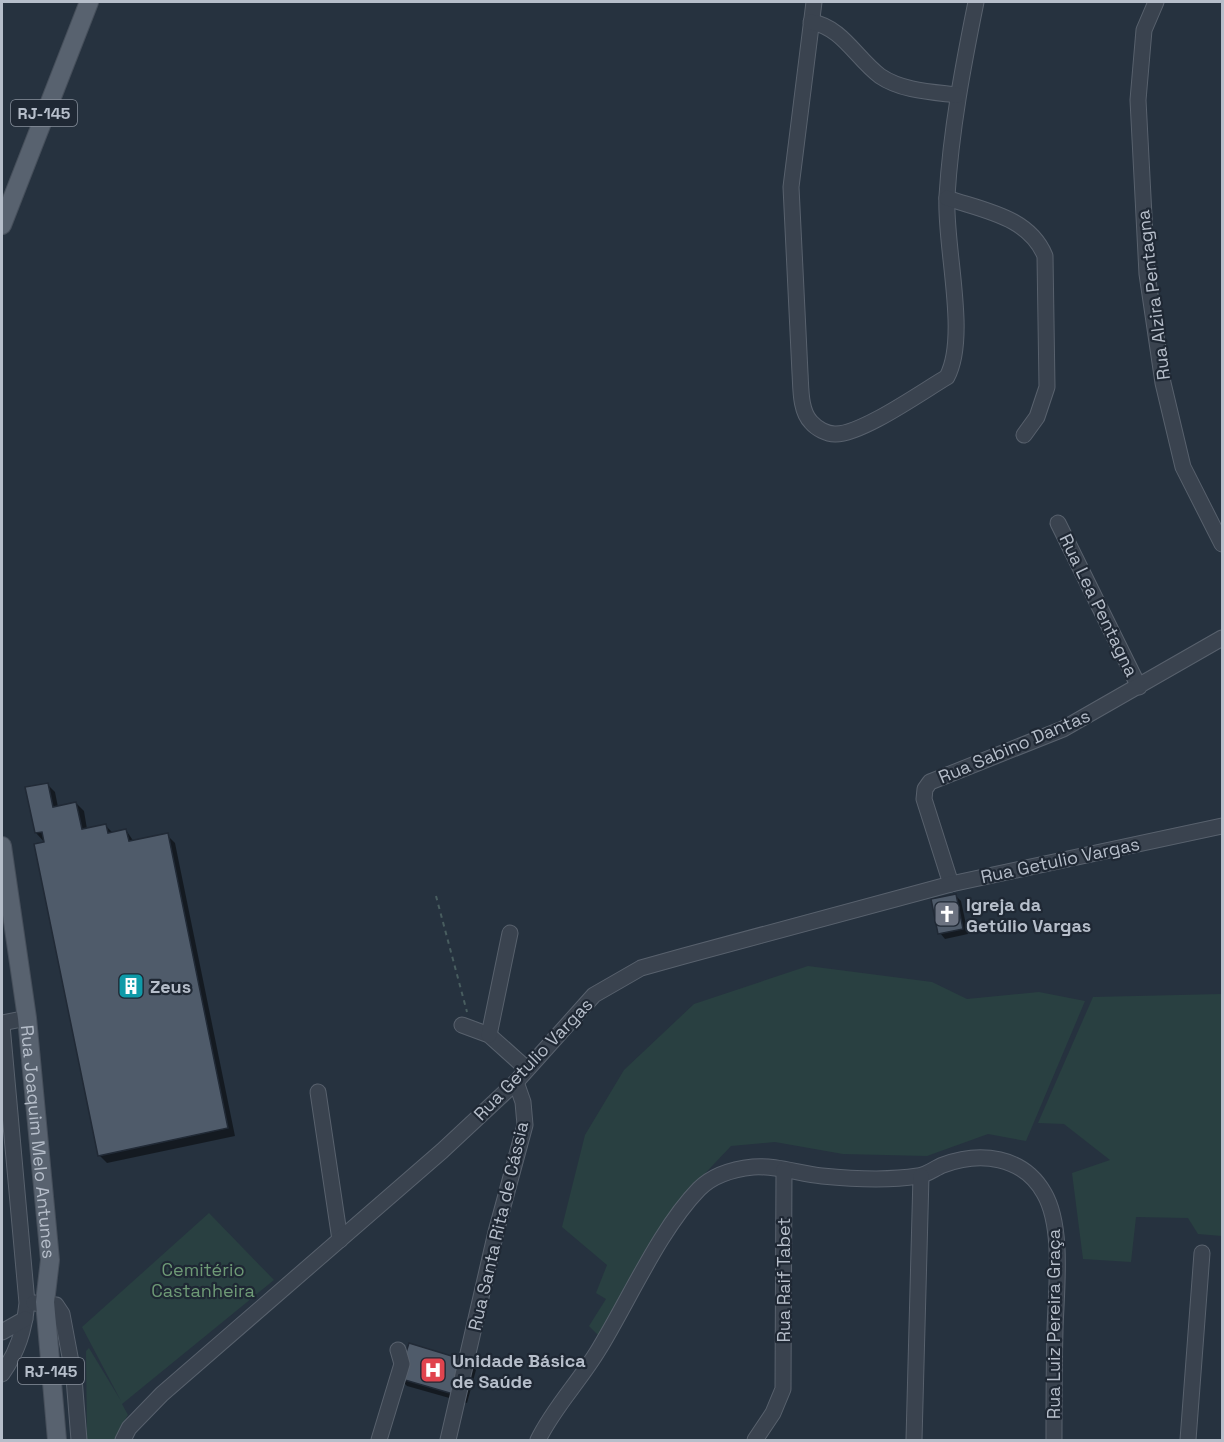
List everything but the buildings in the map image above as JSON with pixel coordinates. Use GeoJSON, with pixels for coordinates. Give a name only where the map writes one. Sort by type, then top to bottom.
{"type":"FeatureCollection","features":[{"type":"Feature","properties":{"kind":"main road","name":"RJ-145"},"geometry":{"type":"LineString","coordinates":[[2,225],[89,2]]}},
{"type":"Feature","properties":{"kind":"main road","name":"Rua Joaquim Melo Antunes"},"geometry":{"type":"LineString","coordinates":[[2,846],[27,1018],[50,1260],[45,1302],[57,1440]]}},
{"type":"Feature","properties":{"kind":"street"},"geometry":{"type":"LineString","coordinates":[[814,2],[790,187],[802,398],[809,421],[822,431],[837,434],[868,424],[947,377],[952,368],[956,349],[947,198],[957,95],[976,2]]}},
{"type":"Feature","properties":{"kind":"street","name":"Rua Alzira Pentagna"},"geometry":{"type":"LineString","coordinates":[[1156,2],[1144,30],[1138,100],[1147,274],[1163,383],[1183,467],[1222,544]]}},
{"type":"Feature","properties":{"kind":"street"},"geometry":{"type":"LineString","coordinates":[[811,22],[825,24],[843,38],[859,58],[893,84],[917,90],[957,95]]}},
{"type":"Feature","properties":{"kind":"street"},"geometry":{"type":"LineString","coordinates":[[947,198],[1019,223],[1039,241],[1045,256],[1047,387],[1036,417],[1024,435]]}},
{"type":"Feature","properties":{"kind":"street","name":"Rua Lea Pentagna"},"geometry":{"type":"LineString","coordinates":[[1058,523],[1139,687]]}},
{"type":"Feature","properties":{"kind":"street","name":"Rua Sabino Dantas"},"geometry":{"type":"LineString","coordinates":[[951,884],[924,799],[925,789],[930,782],[1063,729],[1222,638]]}},
{"type":"Feature","properties":{"kind":"street","name":"Rua Getulio Vargas"},"geometry":{"type":"LineString","coordinates":[[123,1440],[129,1428],[162,1394],[442,1151],[516,1082],[594,995],[641,968],[951,884],[1222,826]]}},
{"type":"Feature","properties":{"kind":"street"},"geometry":{"type":"LineString","coordinates":[[489,1035],[510,933]]}},
{"type":"Feature","properties":{"kind":"street"},"geometry":{"type":"LineString","coordinates":[[2,1374],[18,1347],[26,1311],[7,1163],[2,1024],[27,1018]]}},
{"type":"Feature","properties":{"kind":"street"},"geometry":{"type":"LineString","coordinates":[[467,1026],[489,1035],[527,1069]]}},
{"type":"Feature","properties":{"kind":"street","name":"Rua Santa Rita de Cássia"},"geometry":{"type":"LineString","coordinates":[[448,1440],[496,1232],[525,1125],[523,1102],[516,1082]]}},
{"type":"Feature","properties":{"kind":"street"},"geometry":{"type":"LineString","coordinates":[[318,1092],[340,1240]]}},
{"type":"Feature","properties":{"kind":"street","name":"Rua Luiz Pereira Graça"},"geometry":{"type":"LineString","coordinates":[[538,1440],[546,1423],[598,1352],[677,1216],[701,1188],[726,1172],[755,1167],[854,1179],[921,1176],[942,1165],[965,1158],[988,1157],[1010,1162],[1027,1174],[1044,1192],[1050,1206],[1056,1256],[1054,1440]]}},
{"type":"Feature","properties":{"kind":"street","name":"Rua Raif Tabet"},"geometry":{"type":"LineString","coordinates":[[755,1440],[773,1413],[783,1389],[784,1170]]}},
{"type":"Feature","properties":{"kind":"street"},"geometry":{"type":"LineString","coordinates":[[914,1440],[921,1176]]}},
{"type":"Feature","properties":{"kind":"street"},"geometry":{"type":"LineString","coordinates":[[1188,1440],[1202,1252]]}},
{"type":"Feature","properties":{"kind":"street"},"geometry":{"type":"LineString","coordinates":[[2,1332],[26,1311],[45,1302],[56,1305],[65,1323],[79,1440]]}},
{"type":"Feature","properties":{"kind":"street"},"geometry":{"type":"LineString","coordinates":[[379,1440],[402,1364],[398,1350]]}},
{"type":"Feature","properties":{"kind":"path"},"geometry":{"type":"LineString","coordinates":[[436,896],[467,1026]]}},
{"type":"Feature","properties":{"kind":"green space"},"geometry":{"type":"Polygon","coordinates":[[[808,966],[932,982],[967,999],[1039,992],[1085,1001],[1026,1141],[988,1134],[927,1156],[843,1154],[775,1142],[731,1146],[677,1203],[600,1337],[589,1326],[606,1299],[596,1293],[607,1265],[562,1227],[585,1135],[624,1070],[694,1004],[808,966]]]}},
{"type":"Feature","properties":{"kind":"green space"},"geometry":{"type":"Polygon","coordinates":[[[1222,994],[1222,1236],[1198,1234],[1188,1218],[1136,1217],[1131,1262],[1083,1259],[1072,1173],[1110,1160],[1064,1124],[1038,1123],[1093,997],[1222,994]]]}},
{"type":"Feature","properties":{"kind":"green space","name":"Cemitério Castanheira"},"geometry":{"type":"Polygon","coordinates":[[[209,1213],[274,1280],[122,1404],[128,1415],[120,1428],[119,1440],[87,1440],[86,1351],[89,1348],[121,1401],[82,1327],[209,1213]]]}},
{"type":"Feature","properties":{"kind":"place","name":"Igreja da Getúlio Vargas"},"geometry":{"type":"Point","coordinates":[947,914]}},
{"type":"Feature","properties":{"kind":"place","name":"Zeus"},"geometry":{"type":"Point","coordinates":[131,986]}},
{"type":"Feature","properties":{"kind":"place","name":"Unidade Básica de Saúde"},"geometry":{"type":"Point","coordinates":[433,1370]}}]}
